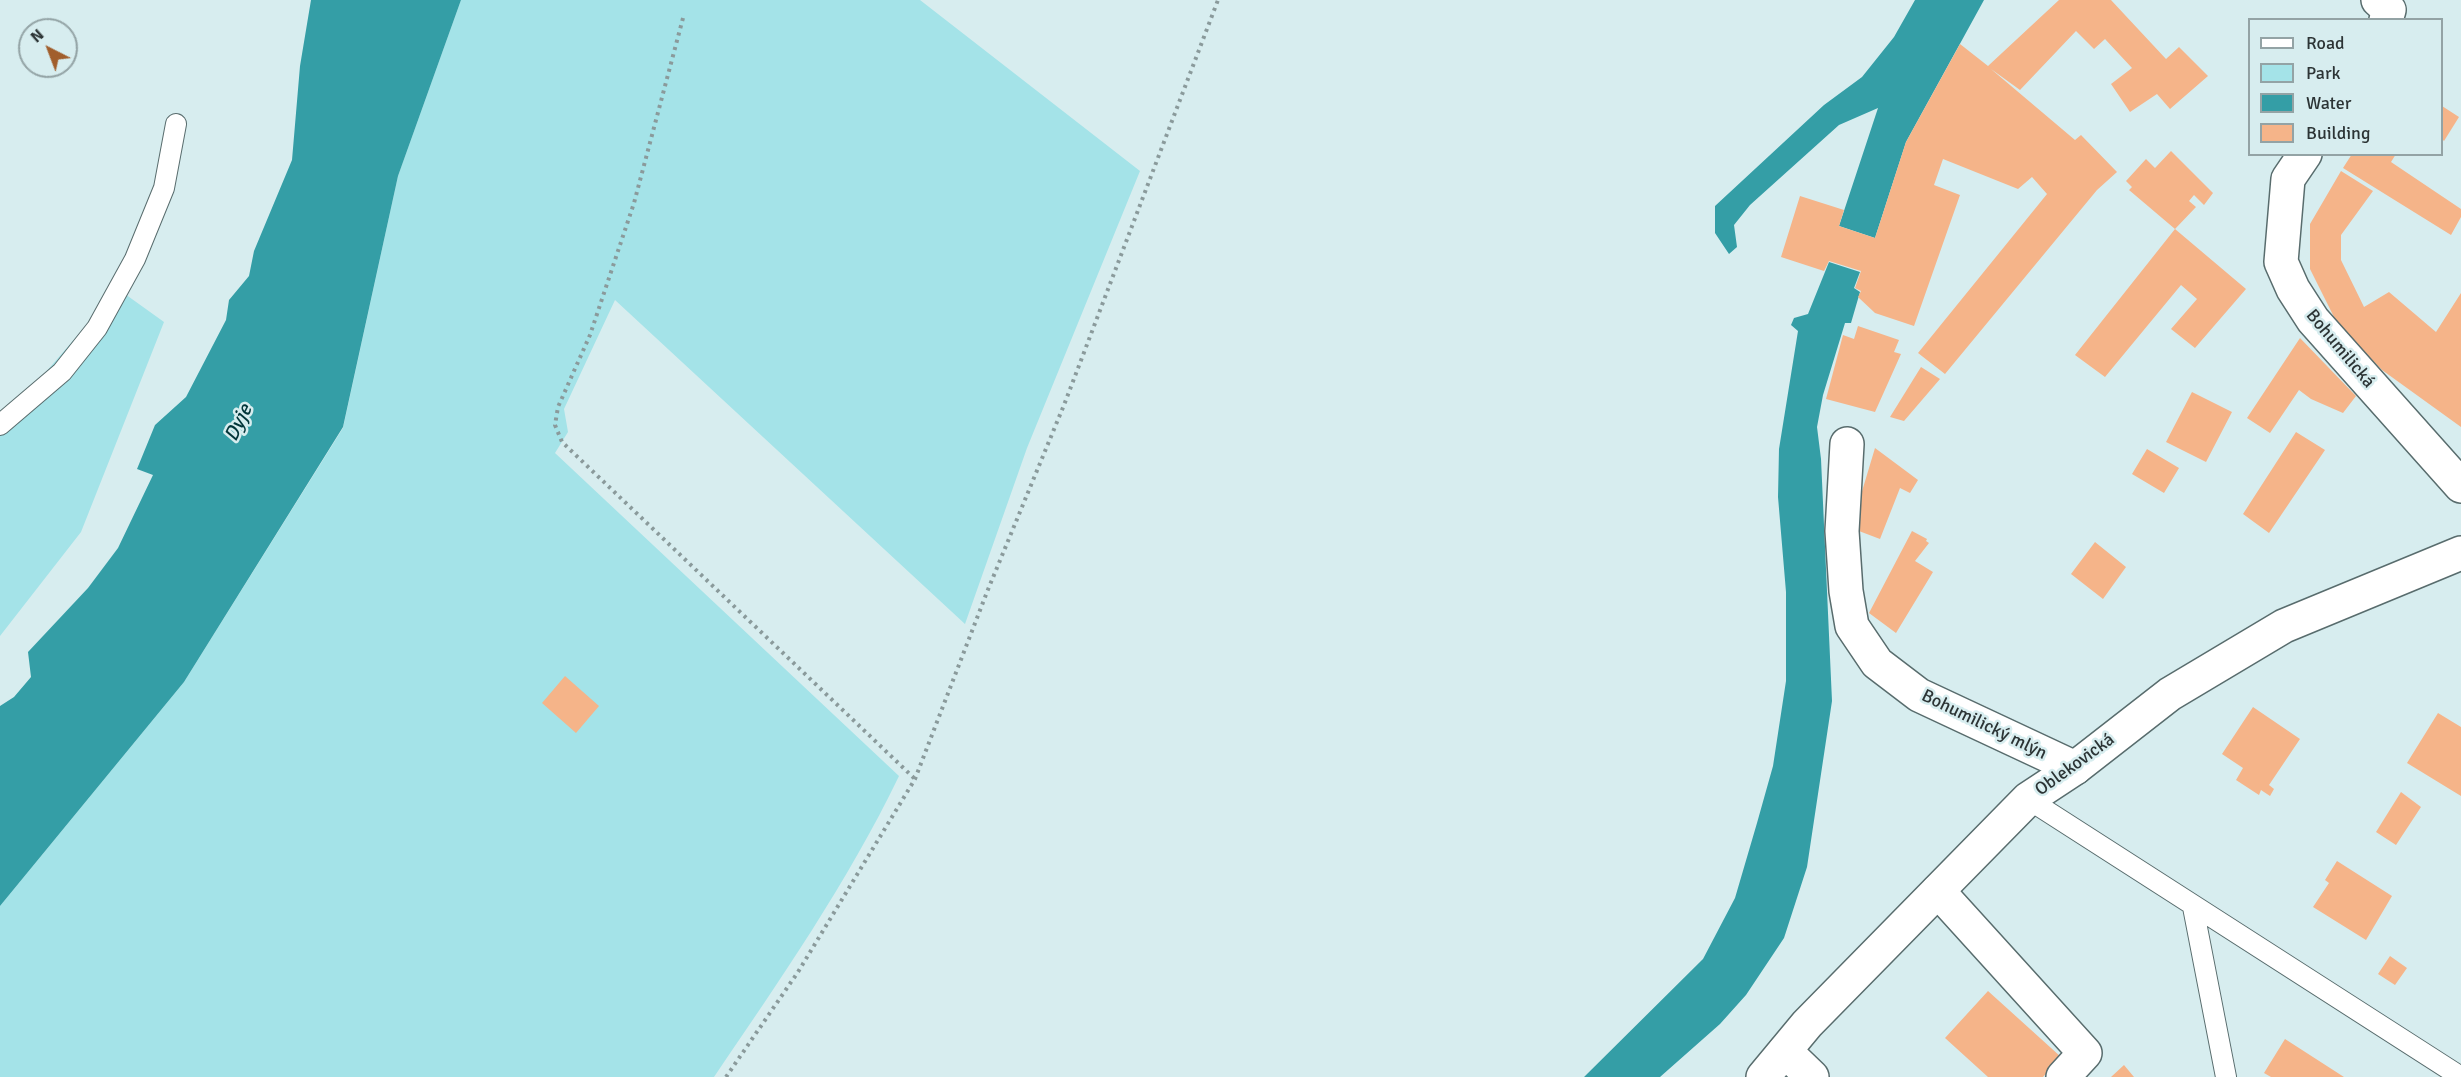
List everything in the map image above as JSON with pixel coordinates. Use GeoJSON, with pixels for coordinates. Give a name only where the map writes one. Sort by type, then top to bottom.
{"type":"FeatureCollection","features":[{"type":"Feature","properties":{"kind":"street","name":"Bohumilická"},"geometry":{"type":"LineString","coordinates":[[2304,156],[2288,179],[2281,244],[2281,262],[2293,289],[2313,320],[2461,486]]}},
{"type":"Feature","properties":{"kind":"street","name":"Bohumilický mlýn"},"geometry":{"type":"LineString","coordinates":[[1847,444],[1842,531],[1846,591],[1852,626],[1877,663],[1919,695],[2075,768]]}},
{"type":"Feature","properties":{"kind":"street","name":"Oblekovická"},"geometry":{"type":"LineString","coordinates":[[1763,1077],[1808,1024],[2028,799],[2075,768],[2170,694],[2284,626],[2461,553]]}},
{"type":"Feature","properties":{"kind":"street"},"geometry":{"type":"LineString","coordinates":[[1938,891],[2085,1053],[2063,1077]]}},
{"type":"Feature","properties":{"kind":"street"},"geometry":{"type":"LineString","coordinates":[[1785,1051],[1812,1077]]}},
{"type":"Feature","properties":{"kind":"lane"},"geometry":{"type":"LineString","coordinates":[[0,425],[62,372],[97,328],[135,259],[164,188],[176,124]]}},
{"type":"Feature","properties":{"kind":"lane"},"geometry":{"type":"LineString","coordinates":[[2028,799],[2461,1077]]}},
{"type":"Feature","properties":{"kind":"lane"},"geometry":{"type":"LineString","coordinates":[[2193,907],[2226,1077]]}},
{"type":"Feature","properties":{"kind":"path"},"geometry":{"type":"LineString","coordinates":[[726,1077],[798,972],[915,779],[987,592],[1064,405],[1218,0]]}},
{"type":"Feature","properties":{"kind":"path"},"geometry":{"type":"LineString","coordinates":[[683,18],[634,203],[590,335],[558,407],[555,425],[562,442],[915,779]]}},
{"type":"Feature","properties":{"kind":"green space"},"geometry":{"type":"Polygon","coordinates":[[[461,0],[920,0],[1140,171],[1027,448],[965,624],[615,300],[564,409],[568,432],[555,453],[899,776],[835,892],[714,1077],[0,1077],[0,906],[184,682],[343,428],[398,176],[461,0]]]}},
{"type":"Feature","properties":{"kind":"green space"},"geometry":{"type":"Polygon","coordinates":[[[118,289],[164,322],[81,532],[0,636],[0,419],[25,396],[118,289]]]}},
{"type":"Feature","properties":{"kind":"water","name":"Dyje"},"geometry":{"type":"Polygon","coordinates":[[[311,0],[461,0],[398,176],[343,427],[184,682],[0,906],[0,706],[14,697],[31,677],[28,652],[88,588],[118,548],[153,475],[137,469],[155,425],[186,397],[226,320],[229,300],[249,276],[254,251],[292,160],[300,66],[311,0]]]}},
{"type":"Feature","properties":{"kind":"water"},"geometry":{"type":"Polygon","coordinates":[[[1915,0],[1984,0],[1906,142],[1875,238],[1839,226],[1878,108],[1839,125],[1750,205],[1734,225],[1737,247],[1729,254],[1715,233],[1715,206],[1824,105],[1862,77],[1894,37],[1915,0]]]}},
{"type":"Feature","properties":{"kind":"water"},"geometry":{"type":"Polygon","coordinates":[[[1829,262],[1860,272],[1854,288],[1860,292],[1851,323],[1845,323],[1823,395],[1817,427],[1821,459],[1832,701],[1807,867],[1784,938],[1746,995],[1720,1024],[1660,1077],[1584,1077],[1703,959],[1735,898],[1773,766],[1786,681],[1786,592],[1778,497],[1779,449],[1798,331],[1791,325],[1794,318],[1808,314],[1829,262]]]}},
{"type":"Feature","properties":{"kind":"building"},"geometry":{"type":"Polygon","coordinates":[[[2059,0],[2111,0],[2166,59],[2179,47],[2208,76],[2170,109],[2157,94],[2130,112],[2111,84],[2132,68],[2105,39],[2094,49],[2076,31],[2020,90],[1991,69],[2075,140],[2081,135],[2117,172],[2097,190],[1945,374],[1918,353],[2047,194],[2032,177],[2018,189],[1943,159],[1934,185],[1960,195],[1914,326],[1875,313],[1858,297],[1861,291],[1855,288],[1861,271],[1829,261],[1824,271],[1781,257],[1800,196],[1844,210],[1839,226],[1875,238],[1906,142],[1960,44],[1988,66],[2059,0]]]}},
{"type":"Feature","properties":{"kind":"building"},"geometry":{"type":"Polygon","coordinates":[[[2443,107],[2459,117],[2443,140],[2443,107]]]}},
{"type":"Feature","properties":{"kind":"building"},"geometry":{"type":"Polygon","coordinates":[[[2171,151],[2213,193],[2204,205],[2194,195],[2189,201],[2196,207],[2175,229],[2129,190],[2132,187],[2126,181],[2146,159],[2155,168],[2171,151]]]}},
{"type":"Feature","properties":{"kind":"building"},"geometry":{"type":"Polygon","coordinates":[[[2351,156],[2395,156],[2391,162],[2461,209],[2461,217],[2451,235],[2343,168],[2351,156]]]}},
{"type":"Feature","properties":{"kind":"building"},"geometry":{"type":"Polygon","coordinates":[[[2341,171],[2373,191],[2341,235],[2341,260],[2364,307],[2389,292],[2436,332],[2461,293],[2461,427],[2382,370],[2337,323],[2310,269],[2310,224],[2341,171]]]}},
{"type":"Feature","properties":{"kind":"building"},"geometry":{"type":"Polygon","coordinates":[[[2175,229],[2246,289],[2195,348],[2171,329],[2197,299],[2181,285],[2105,377],[2075,355],[2175,229]]]}},
{"type":"Feature","properties":{"kind":"building"},"geometry":{"type":"Polygon","coordinates":[[[1858,326],[1899,340],[1894,352],[1901,354],[1875,412],[1826,399],[1843,335],[1854,339],[1858,326]]]}},
{"type":"Feature","properties":{"kind":"building"},"geometry":{"type":"Polygon","coordinates":[[[2300,338],[2356,396],[2343,413],[2311,399],[2299,390],[2270,433],[2247,418],[2300,338]]]}},
{"type":"Feature","properties":{"kind":"building"},"geometry":{"type":"Polygon","coordinates":[[[1921,367],[1940,379],[1904,421],[1890,417],[1921,367]]]}},
{"type":"Feature","properties":{"kind":"building"},"geometry":{"type":"Polygon","coordinates":[[[2192,392],[2232,412],[2206,462],[2166,442],[2192,392]]]}},
{"type":"Feature","properties":{"kind":"building"},"geometry":{"type":"Polygon","coordinates":[[[2296,432],[2325,450],[2269,533],[2243,514],[2296,432]]]}},
{"type":"Feature","properties":{"kind":"building"},"geometry":{"type":"Polygon","coordinates":[[[1875,448],[1918,480],[1910,493],[1900,488],[1880,539],[1851,528],[1875,448]]]}},
{"type":"Feature","properties":{"kind":"building"},"geometry":{"type":"Polygon","coordinates":[[[2147,449],[2179,468],[2164,493],[2132,474],[2147,449]]]}},
{"type":"Feature","properties":{"kind":"building"},"geometry":{"type":"Polygon","coordinates":[[[1912,531],[1927,539],[1929,543],[1915,561],[1933,572],[1896,633],[1869,613],[1912,531]]]}},
{"type":"Feature","properties":{"kind":"building"},"geometry":{"type":"Polygon","coordinates":[[[2095,542],[2126,567],[2103,599],[2071,574],[2095,542]]]}},
{"type":"Feature","properties":{"kind":"building"},"geometry":{"type":"Polygon","coordinates":[[[565,676],[599,706],[576,733],[542,703],[565,676]]]}},
{"type":"Feature","properties":{"kind":"building"},"geometry":{"type":"Polygon","coordinates":[[[2253,707],[2300,739],[2269,785],[2274,789],[2270,796],[2261,790],[2259,795],[2236,780],[2243,768],[2222,754],[2253,707]]]}},
{"type":"Feature","properties":{"kind":"building"},"geometry":{"type":"Polygon","coordinates":[[[2438,713],[2461,727],[2461,796],[2407,763],[2438,713]]]}},
{"type":"Feature","properties":{"kind":"building"},"geometry":{"type":"Polygon","coordinates":[[[2401,792],[2421,807],[2396,845],[2376,832],[2401,792]]]}},
{"type":"Feature","properties":{"kind":"building"},"geometry":{"type":"Polygon","coordinates":[[[2337,861],[2392,896],[2366,940],[2313,907],[2329,883],[2325,880],[2337,861]]]}},
{"type":"Feature","properties":{"kind":"building"},"geometry":{"type":"Polygon","coordinates":[[[2390,956],[2407,968],[2395,985],[2378,974],[2390,956]]]}},
{"type":"Feature","properties":{"kind":"building"},"geometry":{"type":"Polygon","coordinates":[[[1988,991],[2061,1057],[2043,1077],[1988,1077],[1945,1038],[1988,991]]]}},
{"type":"Feature","properties":{"kind":"building"},"geometry":{"type":"Polygon","coordinates":[[[2285,1039],[2344,1077],[2271,1077],[2264,1073],[2285,1039]]]}},
{"type":"Feature","properties":{"kind":"building"},"geometry":{"type":"Polygon","coordinates":[[[2124,1065],[2134,1077],[2111,1077],[2124,1065]]]}}]}
